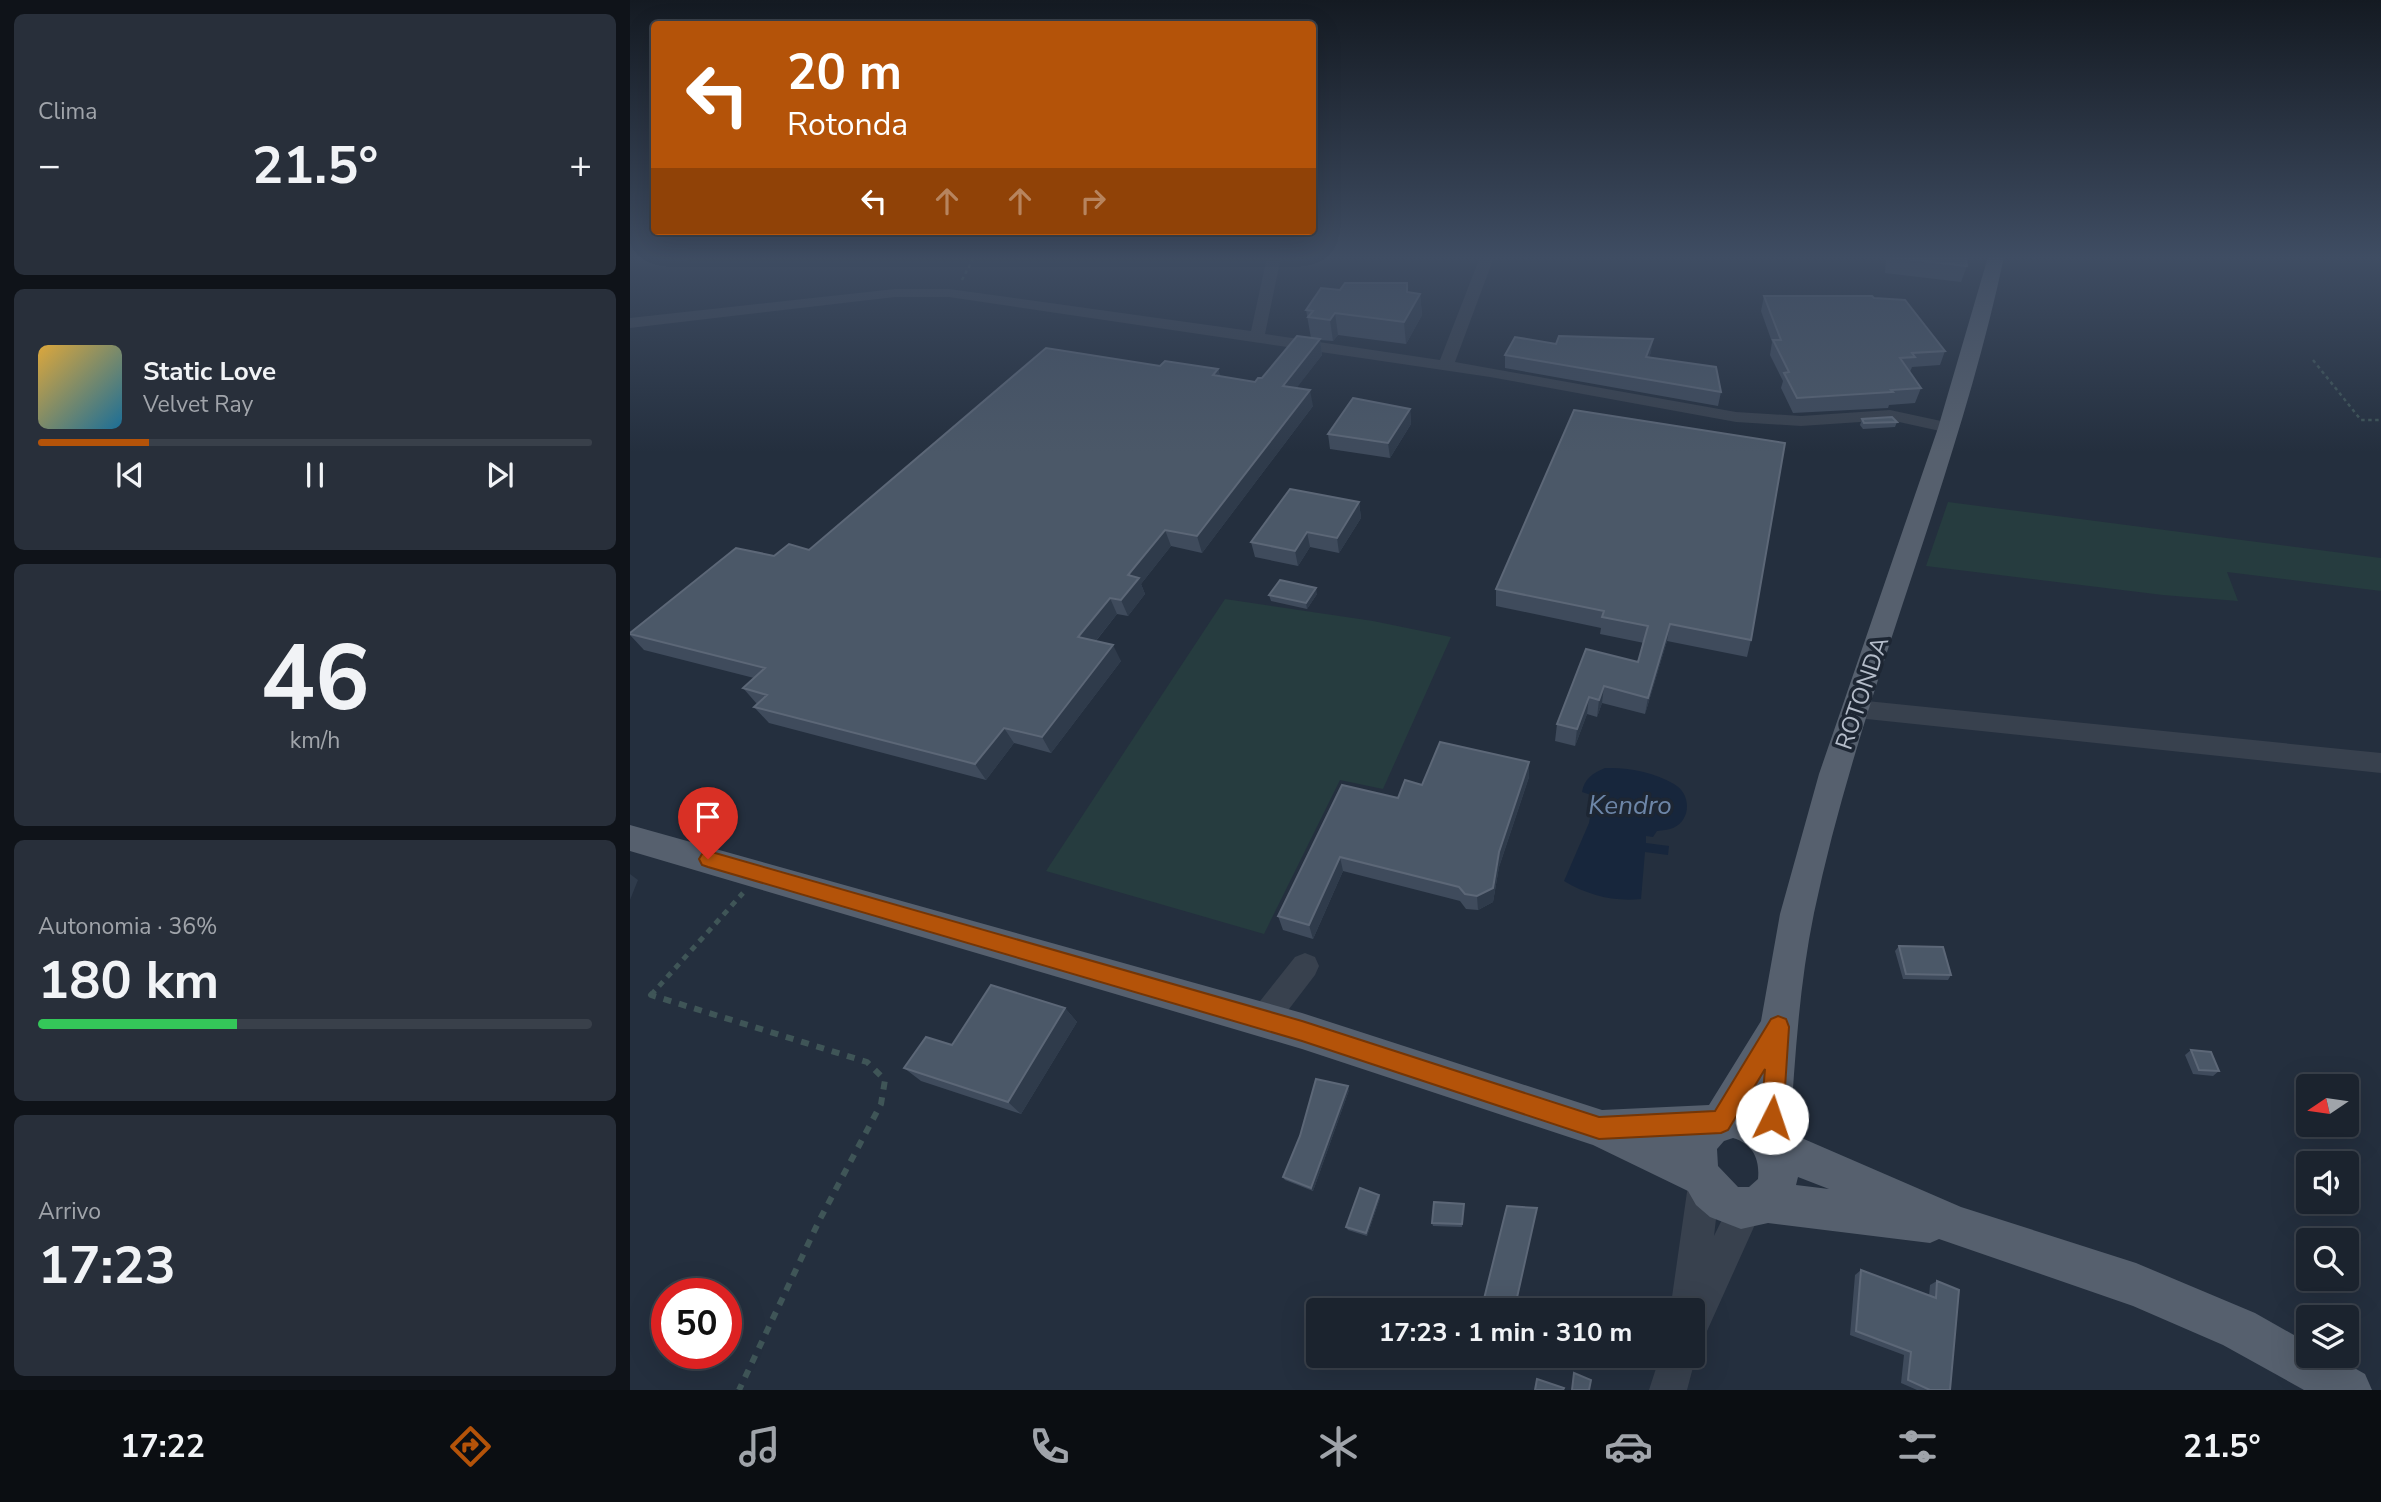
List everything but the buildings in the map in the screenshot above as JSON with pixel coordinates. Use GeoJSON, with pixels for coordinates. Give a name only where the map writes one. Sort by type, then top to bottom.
{"type":"FeatureCollection","features":[{"type":"Feature","properties":{"kind":"main road","name":"ROTONDA"},"geometry":{"type":"LineString","coordinates":[[1717,1123],[1778,1027],[1797,914],[1835,774],[1949,428],[1980,322]]}},
{"type":"Feature","properties":{"kind":"main road"},"geometry":{"type":"LineString","coordinates":[[630,838],[1263,1020],[1599,1128],[1703,1181],[1723,1202],[1957,1226]]}},
{"type":"Feature","properties":{"kind":"main road"},"geometry":{"type":"LineString","coordinates":[[1755,1206],[1778,1185],[1779,1163],[1771,1143],[1778,1027]]}},
{"type":"Feature","properties":{"kind":"main road"},"geometry":{"type":"LineString","coordinates":[[1599,1128],[1717,1123],[1733,1119],[1753,1125],[1771,1143],[1957,1226],[2136,1285],[2239,1329],[2349,1390]]}},
{"type":"Feature","properties":{"kind":"main road"},"geometry":{"type":"LineString","coordinates":[[1703,1181],[1696,1161],[1700,1139],[1717,1123]]}},
{"type":"Feature","properties":{"kind":"street"},"geometry":{"type":"LineString","coordinates":[[1151,322],[1490,372],[1736,418],[1801,421],[1890,415],[1949,428]]}},
{"type":"Feature","properties":{"kind":"street"},"geometry":{"type":"LineString","coordinates":[[1257,337],[1260,322]]}},
{"type":"Feature","properties":{"kind":"street"},"geometry":{"type":"LineString","coordinates":[[1445,366],[1462,322]]}},
{"type":"Feature","properties":{"kind":"street"},"geometry":{"type":"LineString","coordinates":[[1857,709],[2381,763]]}},
{"type":"Feature","properties":{"kind":"street"},"geometry":{"type":"LineString","coordinates":[[1263,1020],[1305,966]]}},
{"type":"Feature","properties":{"kind":"street"},"geometry":{"type":"LineString","coordinates":[[1690,1298],[1703,1181]]}},
{"type":"Feature","properties":{"kind":"street"},"geometry":{"type":"LineString","coordinates":[[1705,1298],[1755,1206]]}},
{"type":"Feature","properties":{"kind":"street"},"geometry":{"type":"LineString","coordinates":[[1668,1390],[1674,1368]]}},
{"type":"Feature","properties":{"kind":"path"},"geometry":{"type":"LineString","coordinates":[[2313,360],[2361,420],[2381,419]]}},
{"type":"Feature","properties":{"kind":"path"},"geometry":{"type":"LineString","coordinates":[[739,1390],[819,1221],[881,1104],[885,1080],[867,1062],[652,995],[760,874]]}},
{"type":"Feature","properties":{"kind":"green space"},"geometry":{"type":"Polygon","coordinates":[[[1948,502],[2381,558],[2381,591],[2227,572],[2238,601],[2163,595],[1926,566],[1948,502]]]}},
{"type":"Feature","properties":{"kind":"green space"},"geometry":{"type":"Polygon","coordinates":[[[1225,599],[1373,621],[1451,637],[1383,789],[1340,780],[1264,934],[1046,871],[1225,599]]]}},
{"type":"Feature","properties":{"kind":"water","name":"Kendro"},"geometry":{"type":"Polygon","coordinates":[[[1605,768],[1632,769],[1658,776],[1680,788],[1686,800],[1686,813],[1679,824],[1671,829],[1657,831],[1653,837],[1646,836],[1646,843],[1669,846],[1668,855],[1645,852],[1641,899],[1601,896],[1564,881],[1589,823],[1594,796],[1582,792],[1583,787],[1590,777],[1605,768]]]}},
{"type":"Feature","properties":{"kind":"route"},"geometry":{"type":"LineString","coordinates":[[708,859],[1302,1031],[1599,1128],[1721,1122],[1778,1027],[1772,1118]]}}]}
